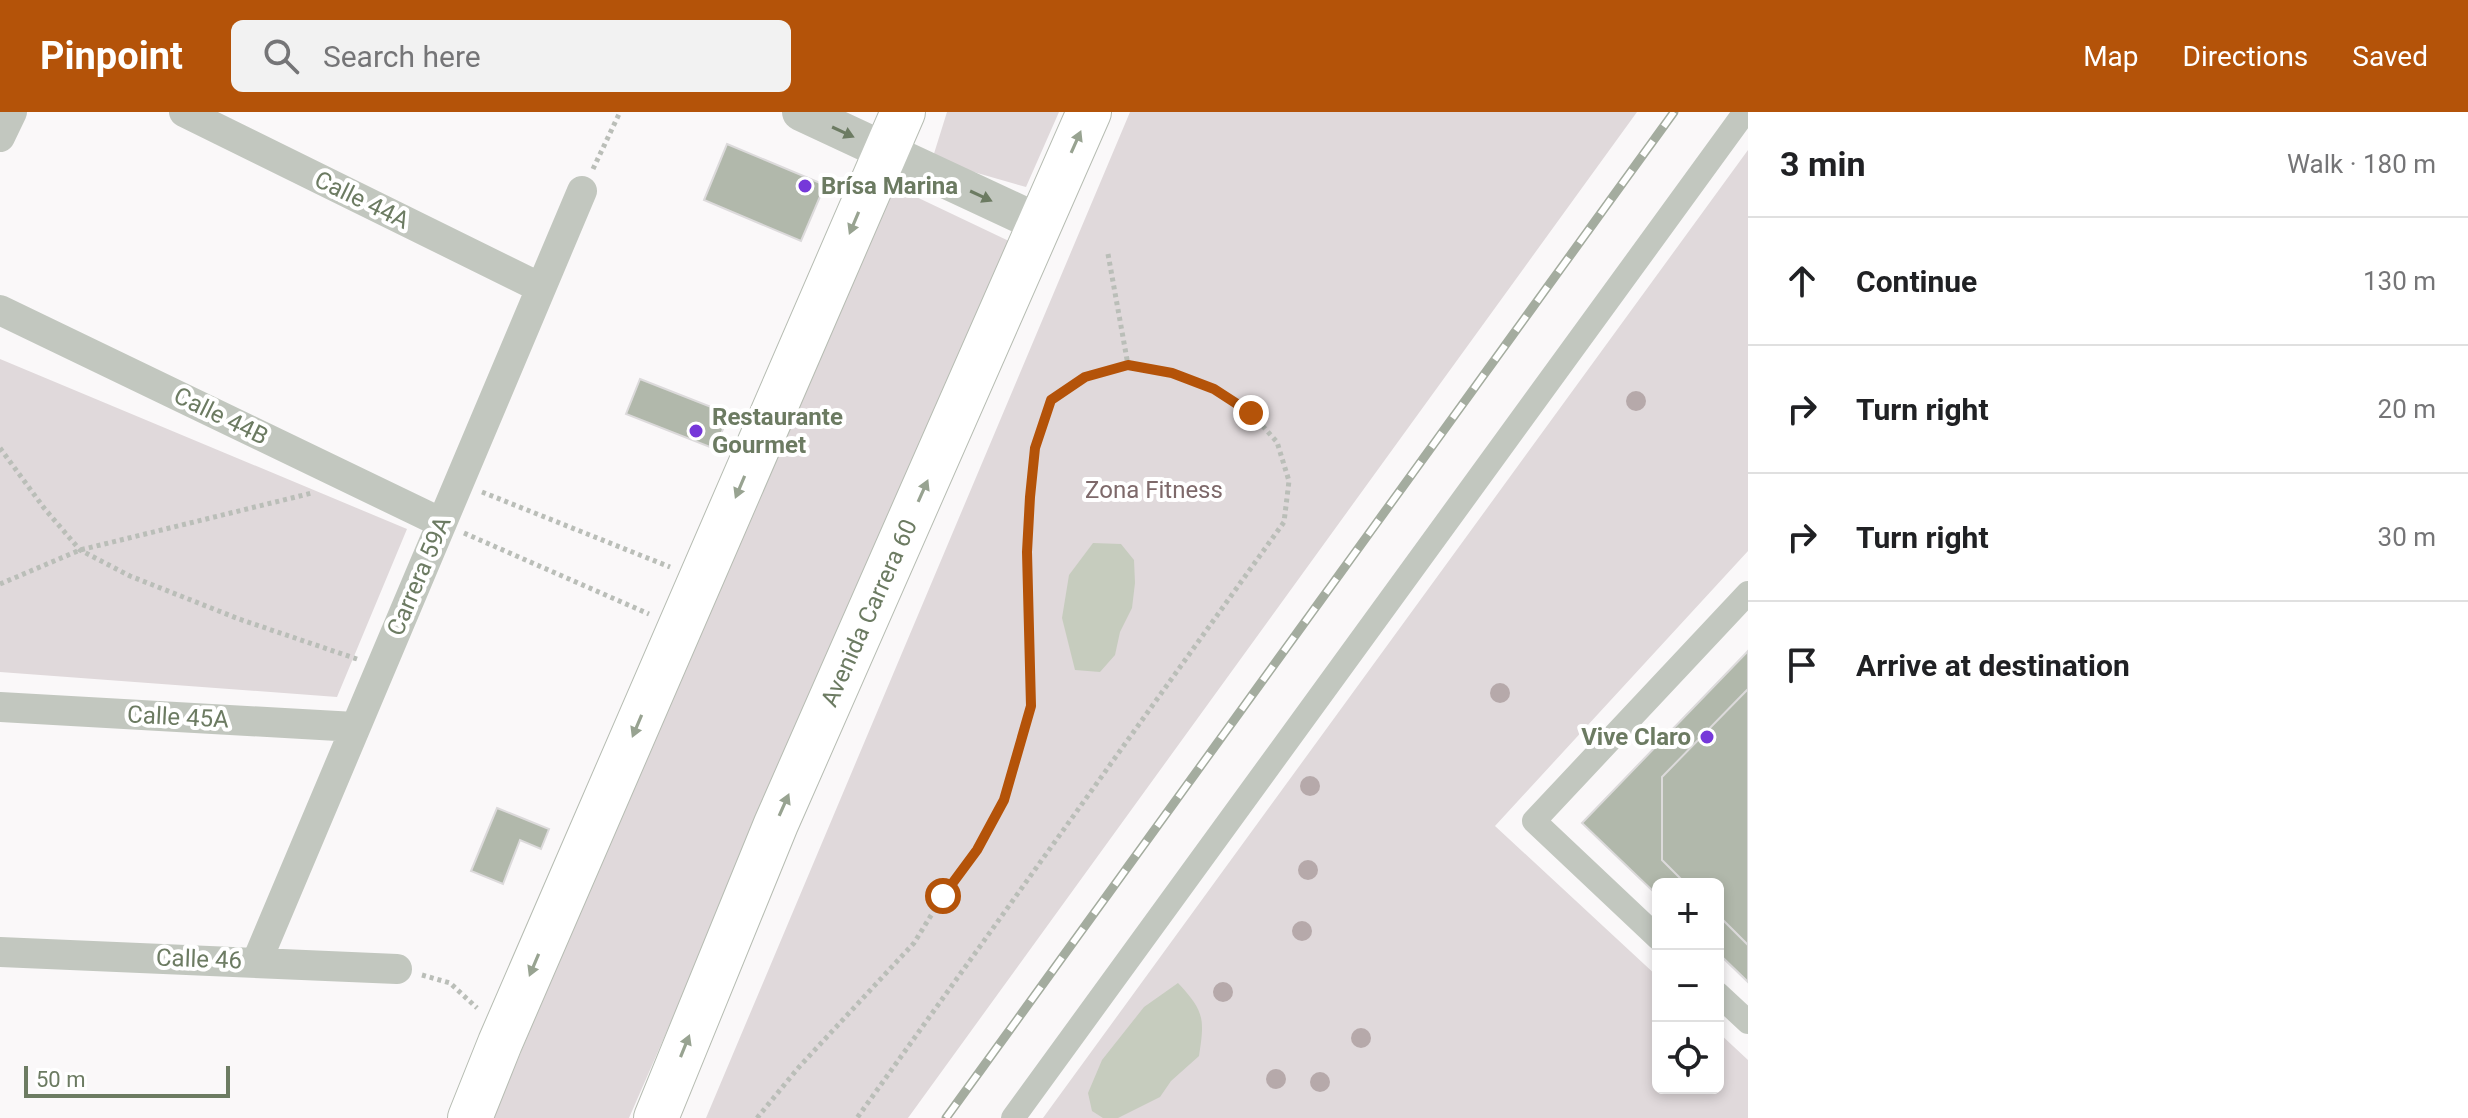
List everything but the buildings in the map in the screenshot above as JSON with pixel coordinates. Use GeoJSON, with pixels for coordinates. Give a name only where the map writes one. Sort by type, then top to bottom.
{"type":"FeatureCollection","features":[{"type":"Feature","properties":{"kind":"main road"},"geometry":{"type":"LineString","coordinates":[[470,1118],[506,1028],[903,112]]}},
{"type":"Feature","properties":{"kind":"main road","name":"Avenida Carrera 60"},"geometry":{"type":"LineString","coordinates":[[656,1118],[776,824],[1089,112]]}},
{"type":"Feature","properties":{"kind":"street"},"geometry":{"type":"LineString","coordinates":[[0,137],[12,112]]}},
{"type":"Feature","properties":{"kind":"street","name":"Calle 44A"},"geometry":{"type":"LineString","coordinates":[[184,112],[541,288]]}},
{"type":"Feature","properties":{"kind":"street"},"geometry":{"type":"LineString","coordinates":[[801,112],[1041,224]]}},
{"type":"Feature","properties":{"kind":"street"},"geometry":{"type":"LineString","coordinates":[[1013,1118],[1745,112]]}},
{"type":"Feature","properties":{"kind":"street","name":"Carrera 59A"},"geometry":{"type":"LineString","coordinates":[[257,961],[582,191]]}},
{"type":"Feature","properties":{"kind":"street","name":"Calle 44B"},"geometry":{"type":"LineString","coordinates":[[0,310],[442,523]]}},
{"type":"Feature","properties":{"kind":"street"},"geometry":{"type":"LineString","coordinates":[[1652,932],[1534,821],[1748,593]]}},
{"type":"Feature","properties":{"kind":"street","name":"Calle 45A"},"geometry":{"type":"LineString","coordinates":[[0,707],[355,727]]}},
{"type":"Feature","properties":{"kind":"street","name":"Calle 46"},"geometry":{"type":"LineString","coordinates":[[0,952],[397,969]]}},
{"type":"Feature","properties":{"kind":"street"},"geometry":{"type":"LineString","coordinates":[[1724,1000],[1748,1022]]}},
{"type":"Feature","properties":{"kind":"path"},"geometry":{"type":"LineString","coordinates":[[582,191],[620,112]]}},
{"type":"Feature","properties":{"kind":"path"},"geometry":{"type":"LineString","coordinates":[[1108,254],[1128,365]]}},
{"type":"Feature","properties":{"kind":"path"},"geometry":{"type":"LineString","coordinates":[[757,1118],[799,1067],[914,943],[977,850],[1004,800],[1031,706],[1027,552],[1035,448],[1051,400],[1085,377],[1128,365],[1172,373],[1214,389],[1251,413],[1277,442],[1289,481],[1284,522],[857,1118]]}},
{"type":"Feature","properties":{"kind":"path"},"geometry":{"type":"LineString","coordinates":[[0,448],[44,508],[80,550],[130,576],[239,619],[381,667]]}},
{"type":"Feature","properties":{"kind":"path"},"geometry":{"type":"LineString","coordinates":[[0,584],[80,550],[356,482]]}},
{"type":"Feature","properties":{"kind":"path"},"geometry":{"type":"LineString","coordinates":[[459,483],[670,567]]}},
{"type":"Feature","properties":{"kind":"path"},"geometry":{"type":"LineString","coordinates":[[442,523],[649,614]]}},
{"type":"Feature","properties":{"kind":"path"},"geometry":{"type":"LineString","coordinates":[[397,969],[450,983],[478,1008]]}},
{"type":"Feature","properties":{"kind":"green space"},"geometry":{"type":"Polygon","coordinates":[[[947,112],[1059,112],[1026,187],[932,160],[947,112]]]}},
{"type":"Feature","properties":{"kind":"green space","name":"Zona Fitness"},"geometry":{"type":"Polygon","coordinates":[[[1130,112],[1637,112],[908,1118],[706,1118],[1130,112]]]}},
{"type":"Feature","properties":{"kind":"green space"},"geometry":{"type":"Polygon","coordinates":[[[1748,150],[1748,551],[1495,826],[1652,971],[1652,1094],[1724,1094],[1724,1038],[1748,1060],[1748,1118],[1043,1118],[1748,150]]]}},
{"type":"Feature","properties":{"kind":"green space"},"geometry":{"type":"Polygon","coordinates":[[[887,183],[1011,242],[629,1118],[493,1118],[887,183]]]}},
{"type":"Feature","properties":{"kind":"green space"},"geometry":{"type":"Polygon","coordinates":[[[0,359],[407,529],[337,697],[0,672],[0,359]]]}},
{"type":"Feature","properties":{"kind":"shaded area"},"geometry":{"type":"Polygon","coordinates":[[[1093,543],[1121,544],[1134,560],[1132,608],[1120,632],[1115,655],[1100,672],[1075,670],[1062,618],[1069,575],[1093,543]]]}},
{"type":"Feature","properties":{"kind":"shaded area"},"geometry":{"type":"Polygon","coordinates":[[[1178,983],[1198,1008],[1202,1024],[1199,1056],[1171,1081],[1160,1097],[1118,1118],[1103,1118],[1092,1111],[1088,1093],[1102,1060],[1144,1007],[1178,983]]]}},
{"type":"Feature","properties":{"kind":"railway"},"geometry":{"type":"LineString","coordinates":[[946,1118],[1674,112]]}},
{"type":"Feature","properties":{"kind":"place","name":"Brísa Marina"},"geometry":{"type":"Point","coordinates":[805,186]}},
{"type":"Feature","properties":{"kind":"place","name":"Restaurante Gourmet"},"geometry":{"type":"Point","coordinates":[696,431]}},
{"type":"Feature","properties":{"kind":"place","name":"Vive Claro"},"geometry":{"type":"Point","coordinates":[1707,737]}},
{"type":"Feature","properties":{"kind":"route"},"geometry":{"type":"LineString","coordinates":[[943,896],[977,850],[1004,800],[1031,706],[1027,552],[1030,497],[1035,448],[1051,400],[1085,377],[1128,365],[1172,373],[1214,389],[1251,413]]}}]}
